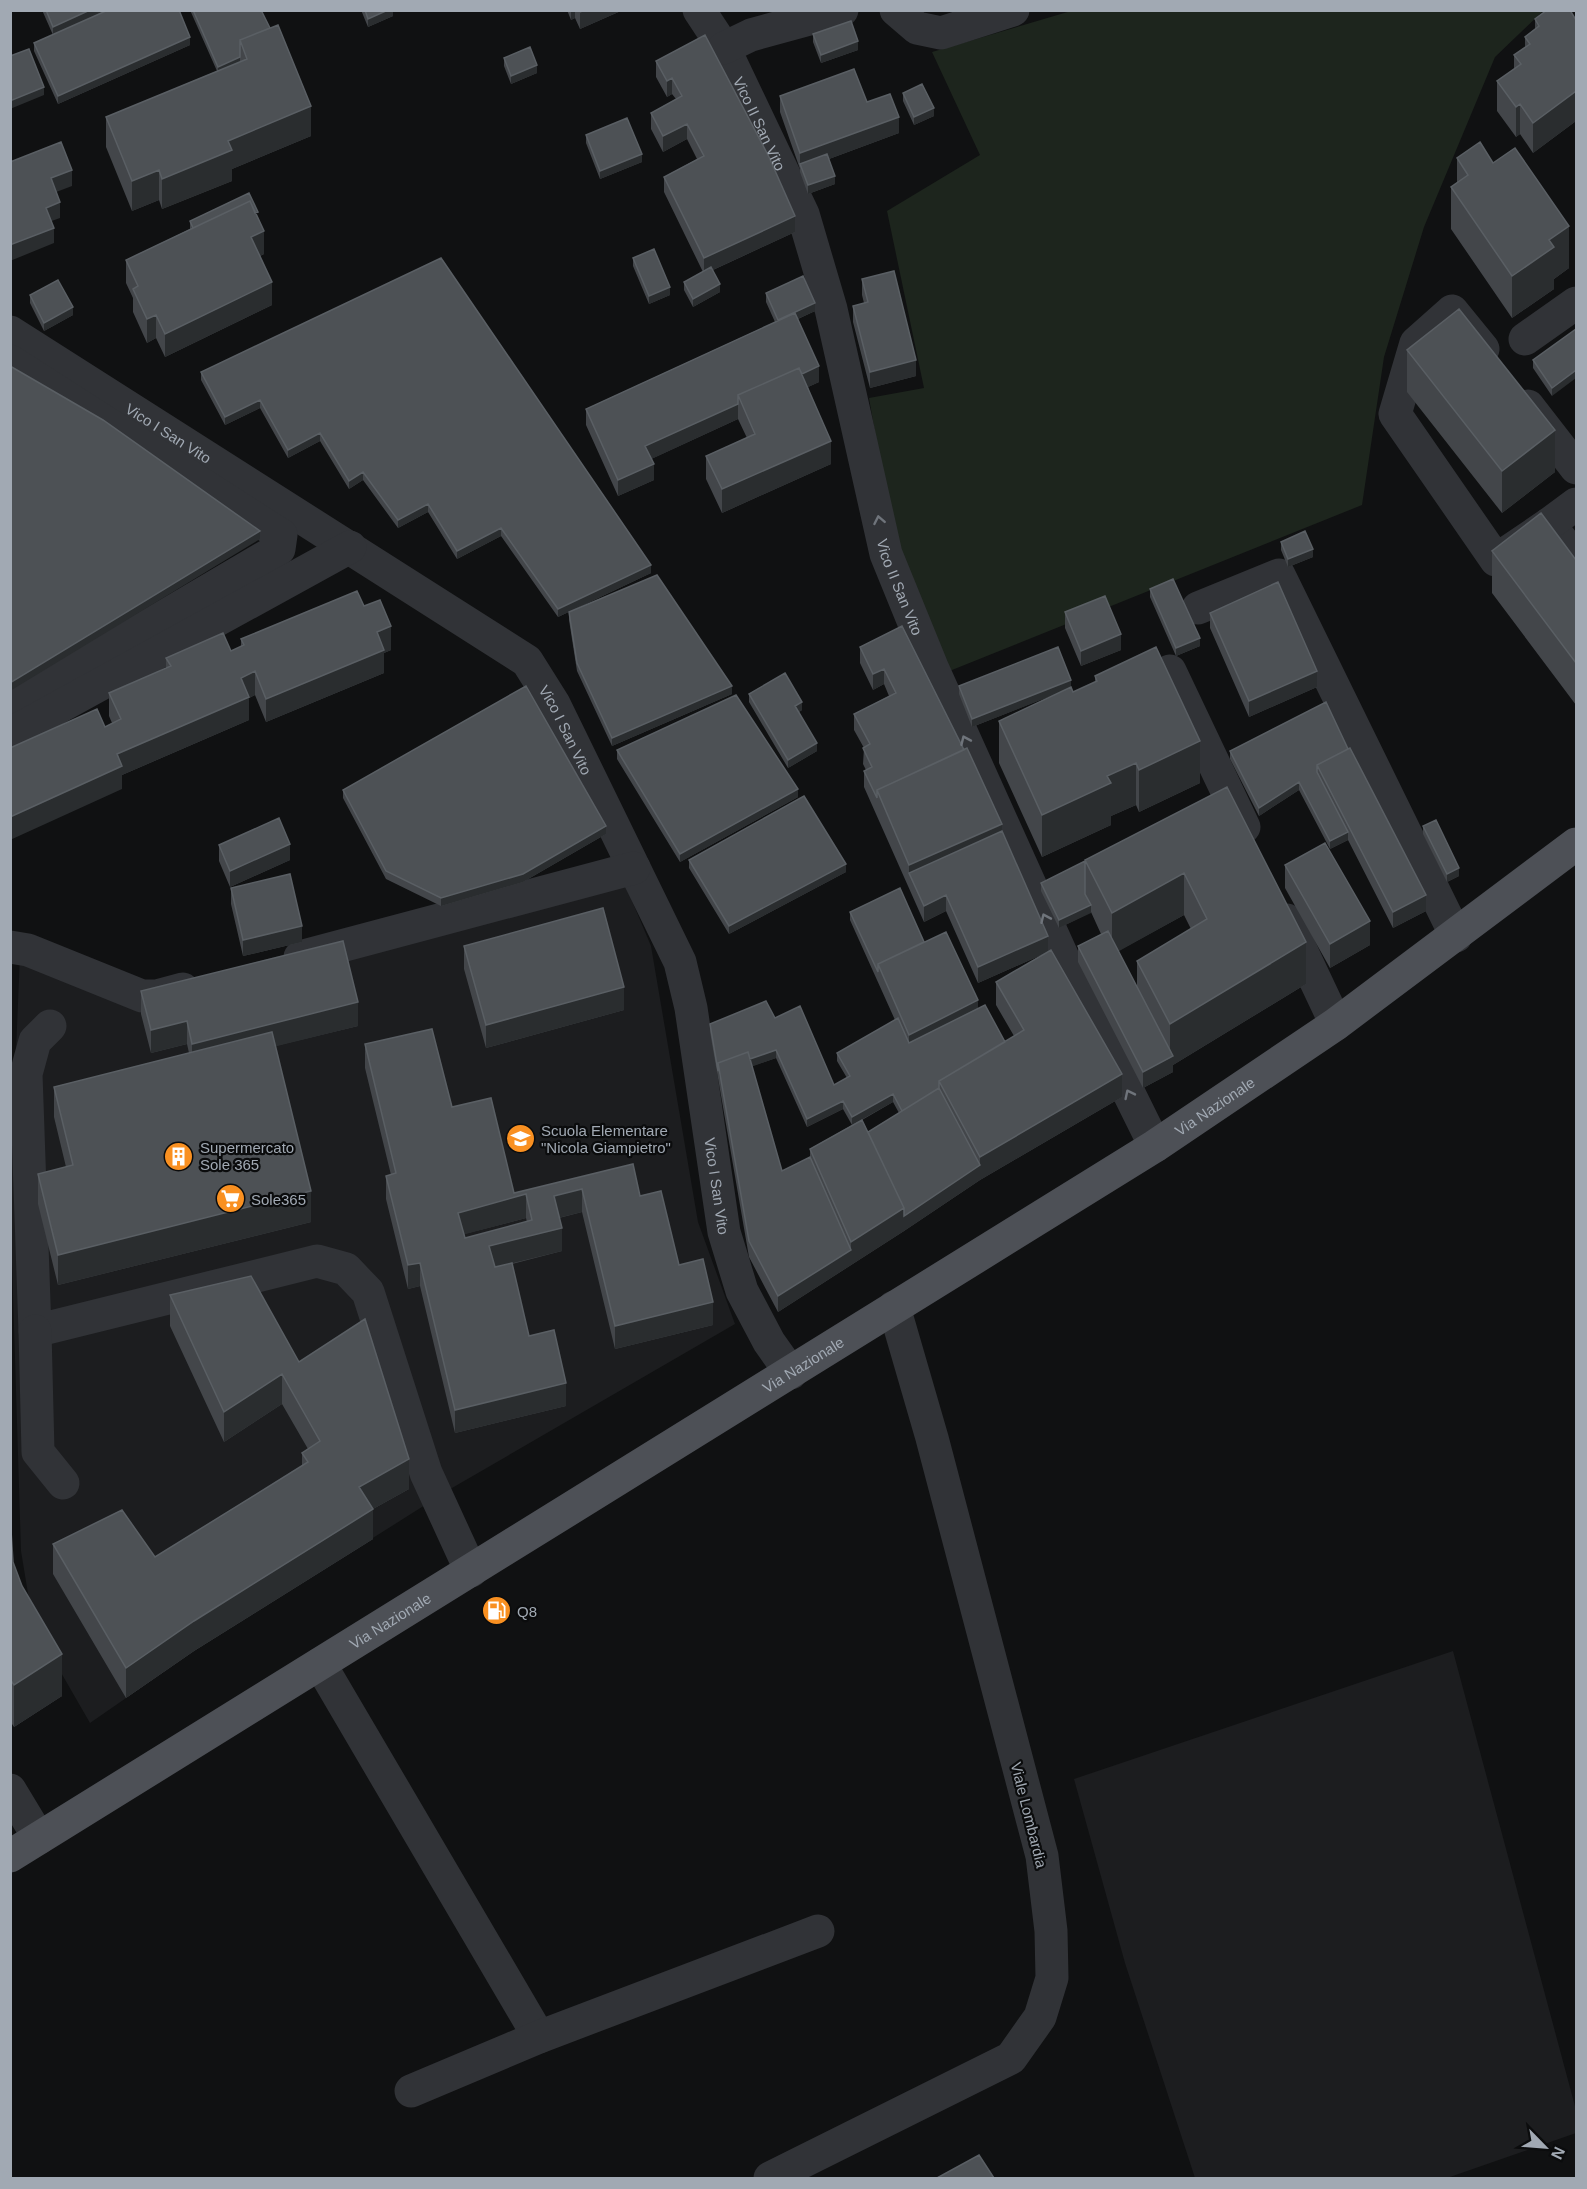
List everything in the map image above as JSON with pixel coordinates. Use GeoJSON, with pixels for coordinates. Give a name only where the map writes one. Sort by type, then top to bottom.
{"type":"FeatureCollection","features":[{"type":"Feature","properties":{"kind":"main road","name":"Via Nazionale"},"geometry":{"type":"LineString","coordinates":[[10,1856],[1155,1146],[1336,1024],[1576,844]]}},
{"type":"Feature","properties":{"kind":"street","name":"Vico II San Vito"},"geometry":{"type":"LineString","coordinates":[[699,10],[724,48],[803,214],[831,309],[886,554],[932,667],[1064,961],[1155,1146]]}},
{"type":"Feature","properties":{"kind":"street"},"geometry":{"type":"LineString","coordinates":[[724,48],[752,35],[842,10]]}},
{"type":"Feature","properties":{"kind":"street"},"geometry":{"type":"LineString","coordinates":[[896,10],[917,28],[941,33],[1013,10]]}},
{"type":"Feature","properties":{"kind":"street"},"geometry":{"type":"LineString","coordinates":[[1525,339],[1576,303]]}},
{"type":"Feature","properties":{"kind":"street"},"geometry":{"type":"LineString","coordinates":[[1576,468],[1452,311],[1416,343],[1395,414],[1496,560],[1576,504]]}},
{"type":"Feature","properties":{"kind":"street","name":"Vico I San Vito"},"geometry":{"type":"LineString","coordinates":[[10,332],[527,661],[554,704],[680,962],[691,1008],[724,1232],[742,1291],[769,1342],[791,1373]]}},
{"type":"Feature","properties":{"kind":"street"},"geometry":{"type":"LineString","coordinates":[[10,361],[281,535],[279,549],[10,707]]}},
{"type":"Feature","properties":{"kind":"street"},"geometry":{"type":"LineString","coordinates":[[1549,524],[1576,560]]}},
{"type":"Feature","properties":{"kind":"street"},"geometry":{"type":"LineString","coordinates":[[10,734],[350,547]]}},
{"type":"Feature","properties":{"kind":"street"},"geometry":{"type":"LineString","coordinates":[[1198,608],[1279,575],[1456,936]]}},
{"type":"Feature","properties":{"kind":"street"},"geometry":{"type":"LineString","coordinates":[[1170,671],[1256,853]]}},
{"type":"Feature","properties":{"kind":"street"},"geometry":{"type":"LineString","coordinates":[[1198,814],[1231,800]]}},
{"type":"Feature","properties":{"kind":"street"},"geometry":{"type":"LineString","coordinates":[[271,965],[634,868]]}},
{"type":"Feature","properties":{"kind":"street"},"geometry":{"type":"LineString","coordinates":[[1276,896],[1336,1024]]}},
{"type":"Feature","properties":{"kind":"street"},"geometry":{"type":"LineString","coordinates":[[10,947],[28,950],[142,996],[156,996],[214,980]]}},
{"type":"Feature","properties":{"kind":"street"},"geometry":{"type":"LineString","coordinates":[[50,1026],[35,1041],[26,1074],[38,1452],[63,1483]]}},
{"type":"Feature","properties":{"kind":"street"},"geometry":{"type":"LineString","coordinates":[[35,1331],[317,1261],[346,1269],[368,1292],[426,1473],[471,1571]]}},
{"type":"Feature","properties":{"kind":"street","name":"Viale Lombardia"},"geometry":{"type":"LineString","coordinates":[[770,2178],[1011,2058],[1040,2017],[1052,1978],[1051,1931],[1042,1856],[935,1449],[894,1307]]}},
{"type":"Feature","properties":{"kind":"street"},"geometry":{"type":"LineString","coordinates":[[321,1664],[539,2037]]}},
{"type":"Feature","properties":{"kind":"street"},"geometry":{"type":"LineString","coordinates":[[10,1790],[39,1838]]}},
{"type":"Feature","properties":{"kind":"street"},"geometry":{"type":"LineString","coordinates":[[411,2091],[539,2037],[818,1931]]}},
{"type":"Feature","properties":{"kind":"shaded area"},"geometry":{"type":"Polygon","coordinates":[[[1071,11],[1543,11],[1495,57],[1424,227],[1384,357],[1362,505],[947,672],[895,547],[869,398],[924,388],[887,211],[980,155],[932,52],[1071,11]]]}},
{"type":"Feature","properties":{"kind":"shaded area"},"geometry":{"type":"Polygon","coordinates":[[[622,877],[651,946],[698,1222],[735,1324],[452,1488],[194,1651],[90,1723],[33,1624],[21,1551],[10,1198],[20,954],[150,989],[365,934],[622,877]]]}},
{"type":"Feature","properties":{"kind":"shaded area"},"geometry":{"type":"Polygon","coordinates":[[[1453,1651],[1576,2110],[1576,2133],[1447,2178],[1195,2178],[1125,1963],[1074,1779],[1453,1651]]]}},
{"type":"Feature","properties":{"kind":"building"},"geometry":{"type":"Polygon","coordinates":[[[46,10],[90,10],[53,27],[46,10]]]}},
{"type":"Feature","properties":{"kind":"building"},"geometry":{"type":"Polygon","coordinates":[[[108,10],[179,10],[190,37],[58,96],[34,43],[108,10]]]}},
{"type":"Feature","properties":{"kind":"building"},"geometry":{"type":"Polygon","coordinates":[[[193,10],[261,10],[270,28],[240,40],[240,57],[218,67],[193,10]]]}},
{"type":"Feature","properties":{"kind":"building"},"geometry":{"type":"Polygon","coordinates":[[[365,10],[388,10],[368,19],[365,10]]]}},
{"type":"Feature","properties":{"kind":"building"},"geometry":{"type":"Polygon","coordinates":[[[1547,10],[1570,10],[1576,20],[1576,91],[1533,123],[1520,104],[1516,107],[1497,81],[1521,64],[1514,55],[1530,44],[1525,37],[1539,26],[1535,19],[1547,10]]]}},
{"type":"Feature","properties":{"kind":"building"},"geometry":{"type":"Polygon","coordinates":[[[851,21],[858,41],[821,55],[813,34],[851,21]]]}},
{"type":"Feature","properties":{"kind":"building"},"geometry":{"type":"Polygon","coordinates":[[[278,25],[311,106],[228,141],[232,150],[162,179],[159,170],[132,181],[106,117],[247,59],[240,40],[278,25]]]}},
{"type":"Feature","properties":{"kind":"building"},"geometry":{"type":"Polygon","coordinates":[[[705,35],[769,157],[795,216],[704,258],[664,177],[704,156],[687,124],[663,136],[651,113],[682,96],[672,78],[667,81],[656,61],[705,35]]]}},
{"type":"Feature","properties":{"kind":"building"},"geometry":{"type":"Polygon","coordinates":[[[530,47],[537,65],[511,76],[504,58],[530,47]]]}},
{"type":"Feature","properties":{"kind":"building"},"geometry":{"type":"Polygon","coordinates":[[[29,49],[44,87],[10,101],[10,56],[29,49]]]}},
{"type":"Feature","properties":{"kind":"building"},"geometry":{"type":"Polygon","coordinates":[[[854,69],[867,102],[890,94],[899,117],[800,153],[780,96],[854,69]]]}},
{"type":"Feature","properties":{"kind":"building"},"geometry":{"type":"Polygon","coordinates":[[[922,84],[934,108],[914,117],[903,93],[922,84]]]}},
{"type":"Feature","properties":{"kind":"building"},"geometry":{"type":"Polygon","coordinates":[[[627,118],[642,154],[600,171],[586,135],[627,118]]]}},
{"type":"Feature","properties":{"kind":"building"},"geometry":{"type":"Polygon","coordinates":[[[61,142],[72,170],[51,178],[60,202],[46,208],[54,228],[10,245],[10,162],[61,142]]]}},
{"type":"Feature","properties":{"kind":"building"},"geometry":{"type":"Polygon","coordinates":[[[1480,142],[1493,163],[1515,148],[1569,226],[1549,240],[1554,247],[1512,276],[1451,187],[1468,175],[1457,158],[1480,142]]]}},
{"type":"Feature","properties":{"kind":"building"},"geometry":{"type":"Polygon","coordinates":[[[827,154],[835,176],[808,185],[800,164],[827,154]]]}},
{"type":"Feature","properties":{"kind":"building"},"geometry":{"type":"Polygon","coordinates":[[[249,193],[258,212],[255,213],[250,201],[193,228],[190,221],[249,193]]]}},
{"type":"Feature","properties":{"kind":"building"},"geometry":{"type":"Polygon","coordinates":[[[250,201],[264,231],[251,237],[272,282],[165,334],[156,315],[147,319],[133,289],[138,286],[126,260],[250,201]]]}},
{"type":"Feature","properties":{"kind":"building"},"geometry":{"type":"Polygon","coordinates":[[[654,249],[670,287],[649,296],[633,258],[654,249]]]}},
{"type":"Feature","properties":{"kind":"building"},"geometry":{"type":"Polygon","coordinates":[[[441,258],[651,565],[558,609],[501,528],[457,551],[428,504],[398,520],[363,472],[349,481],[320,433],[288,450],[260,400],[225,417],[201,372],[441,258]]]}},
{"type":"Feature","properties":{"kind":"building"},"geometry":{"type":"Polygon","coordinates":[[[711,267],[720,284],[693,299],[684,282],[711,267]]]}},
{"type":"Feature","properties":{"kind":"building"},"geometry":{"type":"Polygon","coordinates":[[[894,271],[916,360],[870,372],[853,306],[868,302],[862,279],[894,271]]]}},
{"type":"Feature","properties":{"kind":"building"},"geometry":{"type":"Polygon","coordinates":[[[803,276],[815,303],[778,320],[766,293],[803,276]]]}},
{"type":"Feature","properties":{"kind":"building"},"geometry":{"type":"Polygon","coordinates":[[[58,280],[73,307],[44,323],[30,295],[58,280]]]}},
{"type":"Feature","properties":{"kind":"building"},"geometry":{"type":"Polygon","coordinates":[[[1459,309],[1555,430],[1502,471],[1407,350],[1459,309]]]}},
{"type":"Feature","properties":{"kind":"building"},"geometry":{"type":"Polygon","coordinates":[[[795,313],[819,366],[802,374],[799,368],[738,395],[738,404],[645,446],[654,464],[618,480],[586,409],[795,313]]]}},
{"type":"Feature","properties":{"kind":"building"},"geometry":{"type":"Polygon","coordinates":[[[1576,329],[1576,370],[1552,388],[1533,360],[1576,329]]]}},
{"type":"Feature","properties":{"kind":"building"},"geometry":{"type":"Polygon","coordinates":[[[10,366],[103,420],[260,531],[10,683],[10,366]]]}},
{"type":"Feature","properties":{"kind":"building"},"geometry":{"type":"Polygon","coordinates":[[[799,368],[831,441],[722,489],[706,456],[755,434],[738,395],[799,368]]]}},
{"type":"Feature","properties":{"kind":"building"},"geometry":{"type":"Polygon","coordinates":[[[1541,513],[1576,560],[1576,663],[1492,551],[1541,513]]]}},
{"type":"Feature","properties":{"kind":"building"},"geometry":{"type":"Polygon","coordinates":[[[1305,531],[1313,549],[1288,559],[1281,542],[1305,531]]]}},
{"type":"Feature","properties":{"kind":"building"},"geometry":{"type":"Polygon","coordinates":[[[657,575],[732,686],[612,738],[577,663],[569,612],[657,575]]]}},
{"type":"Feature","properties":{"kind":"building"},"geometry":{"type":"Polygon","coordinates":[[[1173,579],[1200,638],[1176,648],[1150,589],[1173,579]]]}},
{"type":"Feature","properties":{"kind":"building"},"geometry":{"type":"Polygon","coordinates":[[[1278,582],[1317,671],[1249,701],[1210,613],[1278,582]]]}},
{"type":"Feature","properties":{"kind":"building"},"geometry":{"type":"Polygon","coordinates":[[[357,591],[364,606],[380,600],[391,626],[377,632],[384,650],[266,699],[255,671],[241,678],[249,697],[117,754],[122,766],[10,817],[10,748],[97,709],[105,727],[121,719],[109,693],[171,666],[166,658],[223,633],[231,651],[244,645],[241,639],[357,591]]]}},
{"type":"Feature","properties":{"kind":"building"},"geometry":{"type":"Polygon","coordinates":[[[1105,596],[1121,634],[1081,651],[1065,612],[1105,596]]]}},
{"type":"Feature","properties":{"kind":"building"},"geometry":{"type":"Polygon","coordinates":[[[902,626],[964,750],[877,790],[877,798],[864,771],[872,767],[863,748],[870,744],[854,714],[896,693],[884,669],[873,674],[860,647],[902,626]]]}},
{"type":"Feature","properties":{"kind":"building"},"geometry":{"type":"Polygon","coordinates":[[[1058,647],[1071,680],[972,719],[959,686],[1058,647]]]}},
{"type":"Feature","properties":{"kind":"building"},"geometry":{"type":"Polygon","coordinates":[[[1156,647],[1200,741],[1139,770],[1136,763],[1107,776],[1111,783],[1042,815],[999,721],[1071,687],[1073,692],[1097,681],[1095,676],[1156,647]]]}},
{"type":"Feature","properties":{"kind":"building"},"geometry":{"type":"Polygon","coordinates":[[[785,673],[802,702],[795,706],[817,743],[788,760],[749,694],[785,673]]]}},
{"type":"Feature","properties":{"kind":"building"},"geometry":{"type":"Polygon","coordinates":[[[526,686],[606,826],[523,874],[441,898],[386,871],[343,790],[526,686]]]}},
{"type":"Feature","properties":{"kind":"building"},"geometry":{"type":"Polygon","coordinates":[[[736,695],[798,789],[680,854],[617,750],[736,695]]]}},
{"type":"Feature","properties":{"kind":"building"},"geometry":{"type":"Polygon","coordinates":[[[1326,702],[1348,749],[1317,765],[1317,772],[1348,832],[1330,841],[1299,782],[1259,808],[1230,751],[1326,702]]]}},
{"type":"Feature","properties":{"kind":"building"},"geometry":{"type":"Polygon","coordinates":[[[967,748],[1002,824],[909,865],[877,790],[967,748]]]}},
{"type":"Feature","properties":{"kind":"building"},"geometry":{"type":"Polygon","coordinates":[[[1350,748],[1426,895],[1393,912],[1317,765],[1350,748]]]}},
{"type":"Feature","properties":{"kind":"building"},"geometry":{"type":"Polygon","coordinates":[[[1227,787],[1306,942],[1170,1024],[1137,961],[1207,919],[1184,873],[1112,913],[1085,860],[1227,787]]]}},
{"type":"Feature","properties":{"kind":"building"},"geometry":{"type":"Polygon","coordinates":[[[804,796],[846,864],[729,926],[689,860],[804,796]]]}},
{"type":"Feature","properties":{"kind":"building"},"geometry":{"type":"Polygon","coordinates":[[[279,818],[290,844],[230,871],[219,845],[279,818]]]}},
{"type":"Feature","properties":{"kind":"building"},"geometry":{"type":"Polygon","coordinates":[[[1436,820],[1459,868],[1447,874],[1423,826],[1436,820]]]}},
{"type":"Feature","properties":{"kind":"building"},"geometry":{"type":"Polygon","coordinates":[[[1002,831],[1048,936],[978,967],[946,895],[924,906],[909,873],[1002,831]]]}},
{"type":"Feature","properties":{"kind":"building"},"geometry":{"type":"Polygon","coordinates":[[[1325,843],[1370,921],[1330,944],[1285,865],[1325,843]]]}},
{"type":"Feature","properties":{"kind":"building"},"geometry":{"type":"Polygon","coordinates":[[[1085,861],[1085,894],[1091,905],[1059,920],[1041,883],[1085,861]]]}},
{"type":"Feature","properties":{"kind":"building"},"geometry":{"type":"Polygon","coordinates":[[[290,874],[302,926],[243,940],[231,888],[290,874]]]}},
{"type":"Feature","properties":{"kind":"building"},"geometry":{"type":"Polygon","coordinates":[[[900,888],[924,942],[878,964],[878,972],[850,912],[900,888]]]}},
{"type":"Feature","properties":{"kind":"building"},"geometry":{"type":"Polygon","coordinates":[[[603,908],[624,987],[486,1025],[464,946],[603,908]]]}},
{"type":"Feature","properties":{"kind":"building"},"geometry":{"type":"Polygon","coordinates":[[[1108,931],[1173,1056],[1143,1072],[1078,946],[1108,931]]]}},
{"type":"Feature","properties":{"kind":"building"},"geometry":{"type":"Polygon","coordinates":[[[946,932],[978,1000],[909,1035],[878,964],[946,932]]]}},
{"type":"Feature","properties":{"kind":"building"},"geometry":{"type":"Polygon","coordinates":[[[343,941],[358,1002],[192,1044],[187,1021],[151,1030],[141,991],[343,941]]]}},
{"type":"Feature","properties":{"kind":"building"},"geometry":{"type":"Polygon","coordinates":[[[1051,950],[1122,1074],[980,1157],[939,1081],[1024,1030],[996,982],[1051,950]]]}},
{"type":"Feature","properties":{"kind":"building"},"geometry":{"type":"Polygon","coordinates":[[[766,1001],[775,1018],[800,1006],[834,1085],[850,1076],[837,1053],[898,1018],[909,1043],[985,1005],[1005,1042],[939,1081],[939,1088],[902,1111],[893,1094],[852,1117],[843,1101],[807,1119],[776,1050],[750,1059],[748,1052],[718,1063],[718,1071],[710,1024],[766,1001]]]}},
{"type":"Feature","properties":{"kind":"building"},"geometry":{"type":"Polygon","coordinates":[[[432,1029],[452,1107],[491,1098],[514,1193],[633,1164],[640,1196],[661,1191],[679,1265],[703,1259],[713,1302],[615,1326],[582,1189],[554,1196],[562,1228],[489,1246],[495,1267],[512,1263],[529,1336],[554,1330],[566,1383],[455,1410],[420,1263],[408,1265],[386,1176],[396,1173],[365,1044],[432,1029]],[[526,1194],[458,1213],[465,1238],[532,1220],[526,1194]]]}},
{"type":"Feature","properties":{"kind":"building","name":"Supermercato Sole 365"},"geometry":{"type":"Polygon","coordinates":[[[272,1032],[311,1191],[58,1255],[38,1174],[73,1165],[54,1087],[272,1032]]]}},
{"type":"Feature","properties":{"kind":"building"},"geometry":{"type":"Polygon","coordinates":[[[748,1052],[782,1171],[810,1157],[851,1250],[778,1296],[749,1241],[718,1063],[748,1052]]]}},
{"type":"Feature","properties":{"kind":"building"},"geometry":{"type":"Polygon","coordinates":[[[939,1088],[980,1165],[904,1216],[904,1208],[868,1132],[939,1088]]]}},
{"type":"Feature","properties":{"kind":"building"},"geometry":{"type":"Polygon","coordinates":[[[862,1120],[904,1208],[851,1242],[810,1149],[862,1120]]]}},
{"type":"Feature","properties":{"kind":"building"},"geometry":{"type":"Polygon","coordinates":[[[251,1276],[299,1362],[365,1319],[409,1459],[359,1487],[373,1509],[194,1621],[126,1668],[53,1544],[122,1510],[155,1557],[308,1462],[302,1453],[320,1441],[282,1374],[224,1412],[170,1295],[251,1276]]]}},
{"type":"Feature","properties":{"kind":"building"},"geometry":{"type":"Polygon","coordinates":[[[10,1515],[13,1562],[22,1586],[62,1654],[14,1685],[10,1679],[10,1515]]]}},
{"type":"Feature","properties":{"kind":"building"},"geometry":{"type":"Polygon","coordinates":[[[979,2155],[994,2178],[937,2178],[979,2155]]]}},
{"type":"Feature","properties":{"kind":"place","name":"Scuola Elementare \"Nicola Giampietro\""},"geometry":{"type":"Point","coordinates":[520,1139]}},
{"type":"Feature","properties":{"kind":"place","name":"Supermercato Sole 365"},"geometry":{"type":"Point","coordinates":[179,1156]}},
{"type":"Feature","properties":{"kind":"place","name":"Sole365"},"geometry":{"type":"Point","coordinates":[230,1199]}},
{"type":"Feature","properties":{"kind":"place","name":"Q8"},"geometry":{"type":"Point","coordinates":[496,1611]}}]}
